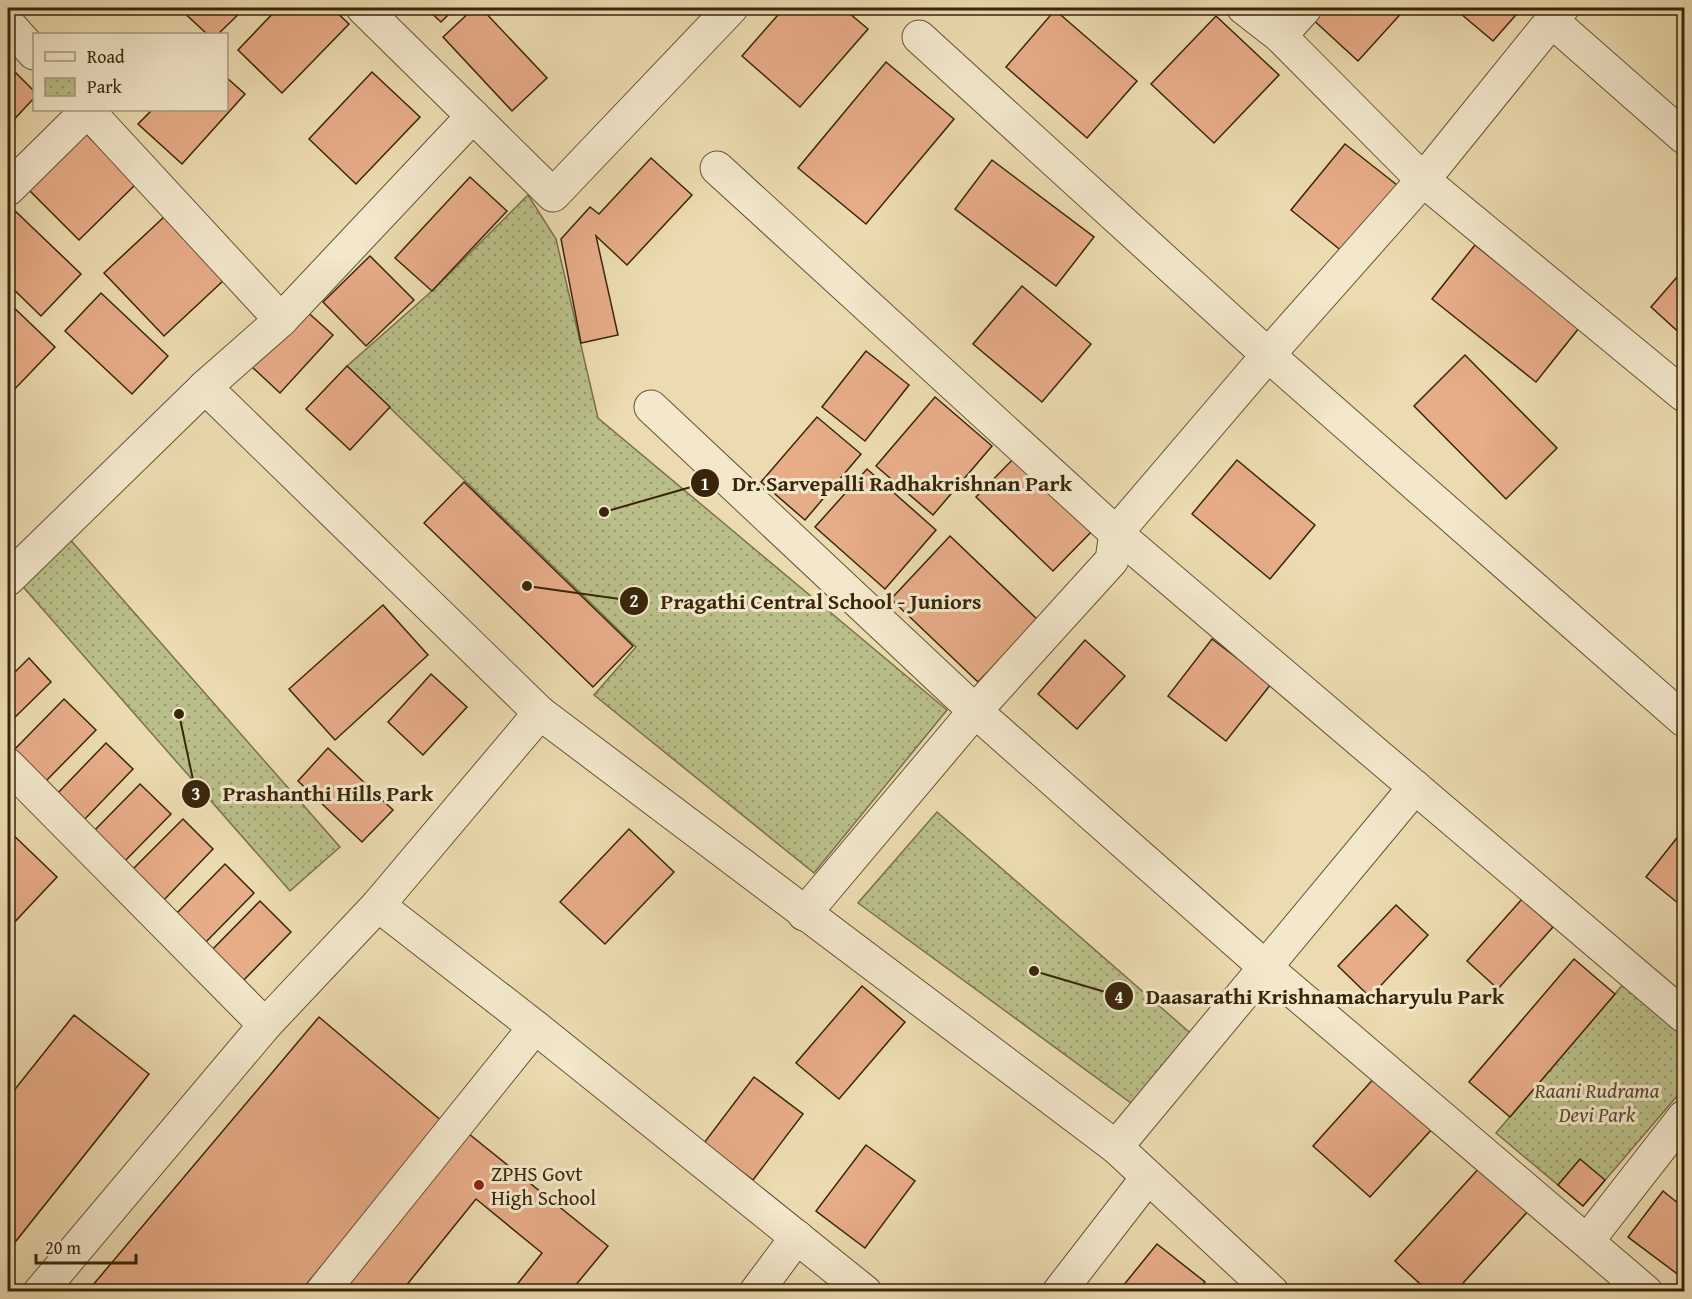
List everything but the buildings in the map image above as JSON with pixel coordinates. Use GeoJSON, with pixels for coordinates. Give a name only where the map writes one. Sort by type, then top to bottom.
{"type":"FeatureCollection","features":[{"type":"Feature","properties":{"kind":"street"},"geometry":{"type":"LineString","coordinates":[[363,8],[553,195],[720,11]]}},
{"type":"Feature","properties":{"kind":"street"},"geometry":{"type":"LineString","coordinates":[[1244,8],[1280,36],[1423,180],[1684,395]]}},
{"type":"Feature","properties":{"kind":"street"},"geometry":{"type":"LineString","coordinates":[[1280,36],[1305,8]]}},
{"type":"Feature","properties":{"kind":"street"},"geometry":{"type":"LineString","coordinates":[[804,914],[975,711],[1113,560],[1116,533],[1268,355],[1423,180],[1556,14],[1684,137]]}},
{"type":"Feature","properties":{"kind":"street"},"geometry":{"type":"LineString","coordinates":[[8,24],[33,52]]}},
{"type":"Feature","properties":{"kind":"street"},"geometry":{"type":"LineString","coordinates":[[920,37],[1268,355],[1684,720]]}},
{"type":"Feature","properties":{"kind":"street"},"geometry":{"type":"LineString","coordinates":[[8,189],[86,111]]}},
{"type":"Feature","properties":{"kind":"street"},"geometry":{"type":"LineString","coordinates":[[88,111],[281,320]]}},
{"type":"Feature","properties":{"kind":"street"},"geometry":{"type":"LineString","coordinates":[[8,579],[205,387],[281,320],[473,116]]}},
{"type":"Feature","properties":{"kind":"street"},"geometry":{"type":"LineString","coordinates":[[717,168],[1116,533],[1684,1016]]}},
{"type":"Feature","properties":{"kind":"street"},"geometry":{"type":"LineString","coordinates":[[205,387],[540,713],[1116,1147],[1272,1292]]}},
{"type":"Feature","properties":{"kind":"street"},"geometry":{"type":"LineString","coordinates":[[651,407],[975,711],[1265,967],[1588,1240],[1646,1292]]}},
{"type":"Feature","properties":{"kind":"street"},"geometry":{"type":"LineString","coordinates":[[40,1292],[265,1025],[378,905],[540,713]]}},
{"type":"Feature","properties":{"kind":"street"},"geometry":{"type":"LineString","coordinates":[[8,765],[265,1025]]}},
{"type":"Feature","properties":{"kind":"street"},"geometry":{"type":"LineString","coordinates":[[1116,1147],[1415,787]]}},
{"type":"Feature","properties":{"kind":"street"},"geometry":{"type":"LineString","coordinates":[[378,905],[535,1027],[866,1292]]}},
{"type":"Feature","properties":{"kind":"street"},"geometry":{"type":"LineString","coordinates":[[322,1292],[535,1027]]}},
{"type":"Feature","properties":{"kind":"street"},"geometry":{"type":"LineString","coordinates":[[1588,1240],[1684,1117]]}},
{"type":"Feature","properties":{"kind":"street"},"geometry":{"type":"LineString","coordinates":[[1059,1292],[1148,1177]]}},
{"type":"Feature","properties":{"kind":"street"},"geometry":{"type":"LineString","coordinates":[[756,1292],[797,1237]]}},
{"type":"Feature","properties":{"kind":"green space"},"geometry":{"type":"Polygon","coordinates":[[[528,195],[556,239],[598,418],[947,710],[814,873],[594,695],[636,647],[347,366],[432,291],[528,195]]]}},
{"type":"Feature","properties":{"kind":"green space"},"geometry":{"type":"Polygon","coordinates":[[[67,536],[340,847],[290,891],[18,581],[67,536]]]}},
{"type":"Feature","properties":{"kind":"green space"},"geometry":{"type":"Polygon","coordinates":[[[937,812],[1196,1038],[1131,1103],[858,903],[937,812]]]}},
{"type":"Feature","properties":{"kind":"green space","name":"Raani Rudrama Devi Park"},"geometry":{"type":"Polygon","coordinates":[[[1625,982],[1684,1032],[1684,1088],[1583,1206],[1496,1133],[1625,982]]]}},
{"type":"Feature","properties":{"kind":"place","name":"Dr. Sarvepalli Radhakrishnan Park"},"geometry":{"type":"Point","coordinates":[604,512]}},
{"type":"Feature","properties":{"kind":"place","name":"Pragathi Central School - Juniors"},"geometry":{"type":"Point","coordinates":[527,586]}},
{"type":"Feature","properties":{"kind":"place","name":"Prashanthi Hills Park"},"geometry":{"type":"Point","coordinates":[179,714]}},
{"type":"Feature","properties":{"kind":"place","name":"Daasarathi Krishnamacharyulu Park"},"geometry":{"type":"Point","coordinates":[1034,971]}},
{"type":"Feature","properties":{"kind":"place","name":"ZPHS Govt High School"},"geometry":{"type":"Point","coordinates":[479,1185]}}]}
